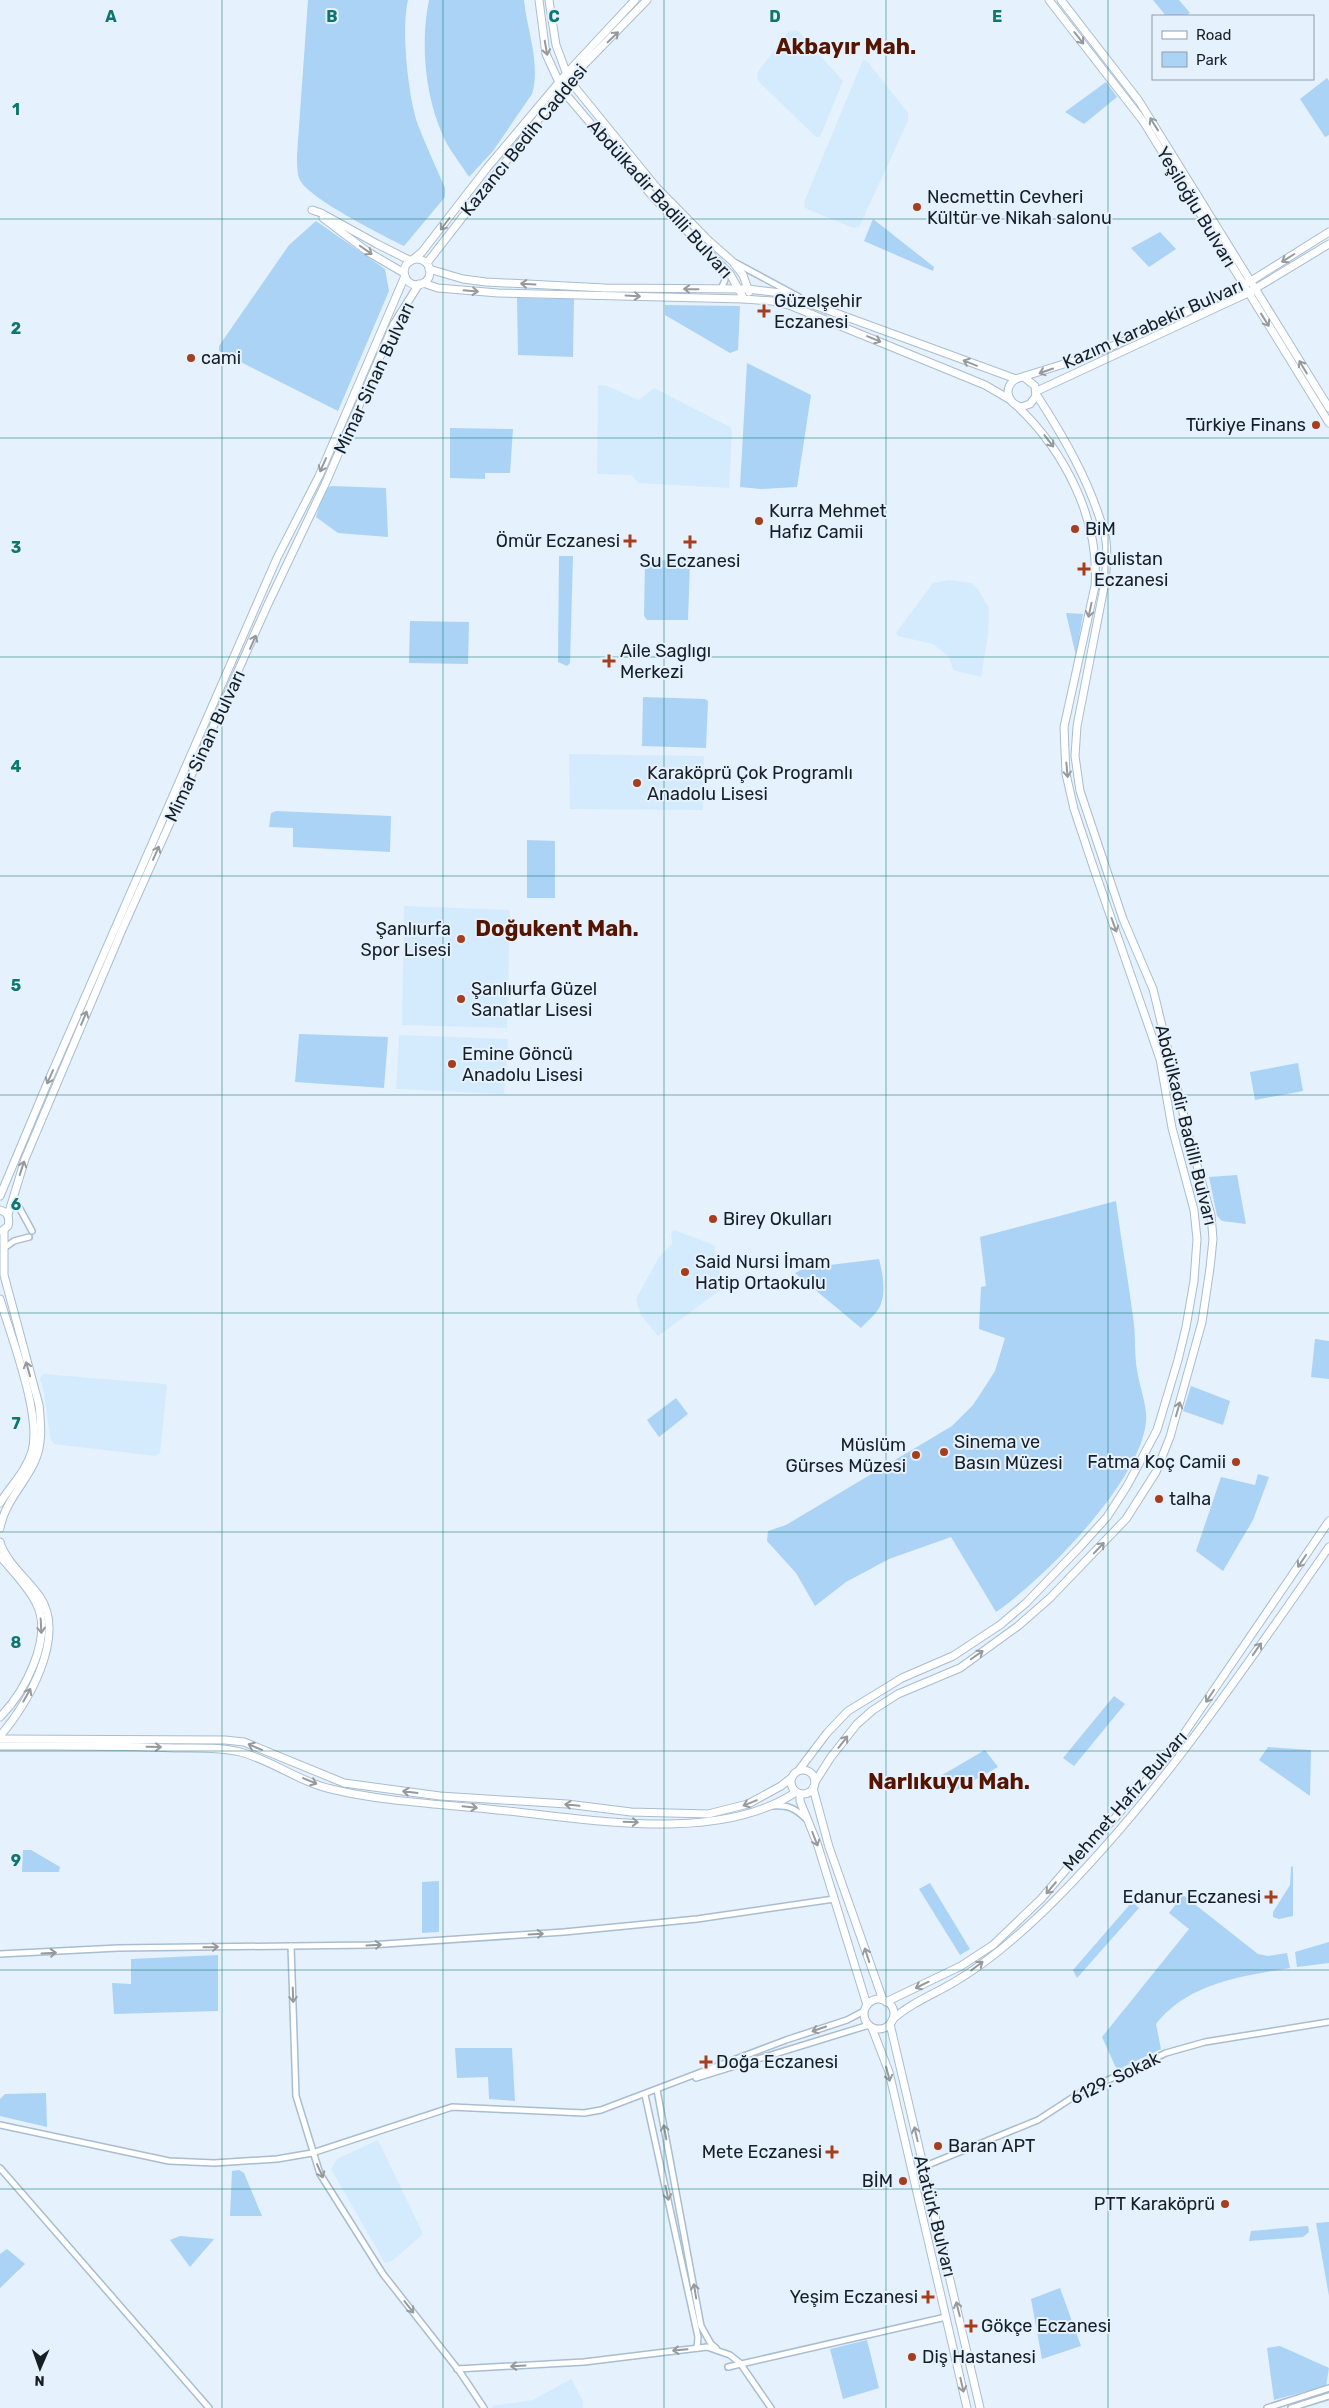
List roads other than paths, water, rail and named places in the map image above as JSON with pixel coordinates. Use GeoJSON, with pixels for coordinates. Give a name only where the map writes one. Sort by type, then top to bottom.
{"type":"FeatureCollection","features":[{"type":"Feature","properties":{"kind":"main road","name":"Abdülkadir Badilli Bulvarı"},"geometry":{"type":"LineString","coordinates":[[539,0],[546,54],[561,87],[654,198],[724,268],[748,299]]}},
{"type":"Feature","properties":{"kind":"main road","name":"Abdülkadir Badilli Bulvarı"},"geometry":{"type":"LineString","coordinates":[[549,0],[556,45],[567,77],[658,188],[707,239],[732,261],[743,275],[748,289],[748,299]]}},
{"type":"Feature","properties":{"kind":"main road","name":"Kazancı Bedih Caddesi"},"geometry":{"type":"LineString","coordinates":[[428,266],[567,77],[635,0]]}},
{"type":"Feature","properties":{"kind":"main road","name":"Kazancı Bedih Caddesi"},"geometry":{"type":"LineString","coordinates":[[567,77],[647,0]]}},
{"type":"Feature","properties":{"kind":"main road","name":"Yeşiloğlu Bulvarı"},"geometry":{"type":"LineString","coordinates":[[1049,0],[1143,121],[1329,423]]}},
{"type":"Feature","properties":{"kind":"main road","name":"Yeşiloğlu Bulvarı"},"geometry":{"type":"LineString","coordinates":[[1061,0],[1139,101],[1329,408]]}},
{"type":"Feature","properties":{"kind":"main road","name":"Kazancı Bedih Caddesi"},"geometry":{"type":"LineString","coordinates":[[411,261],[422,252],[487,168],[561,87]]}},
{"type":"Feature","properties":{"kind":"main road"},"geometry":{"type":"LineString","coordinates":[[405,274],[406,266],[411,261],[419,259],[428,266],[429,275],[421,284],[410,283],[405,274],[368,252],[312,210],[321,212],[411,261]]}},
{"type":"Feature","properties":{"kind":"main road","name":"Kazım Karabekir Bulvarı"},"geometry":{"type":"LineString","coordinates":[[1025,378],[1132,338],[1251,281],[1329,232]]}},
{"type":"Feature","properties":{"kind":"main road","name":"Kazım Karabekir Bulvarı"},"geometry":{"type":"LineString","coordinates":[[1037,392],[1248,293],[1329,244]]}},
{"type":"Feature","properties":{"kind":"main road","name":"Abdülkadir Badilli Bulvarı"},"geometry":{"type":"LineString","coordinates":[[428,266],[463,279],[486,282],[605,288],[748,289],[781,293],[1016,379]]}},
{"type":"Feature","properties":{"kind":"main road","name":"Mimar Sinan Bulvarı"},"geometry":{"type":"LineString","coordinates":[[1,1192],[278,558],[319,476],[405,274]]}},
{"type":"Feature","properties":{"kind":"main road","name":"Abdülkadir Badilli Bulvarı"},"geometry":{"type":"LineString","coordinates":[[421,284],[438,288],[498,294],[596,294],[748,299],[781,302],[986,385],[1009,399]]}},
{"type":"Feature","properties":{"kind":"main road","name":"Mimar Sinan Bulvarı"},"geometry":{"type":"LineString","coordinates":[[2,1231],[9,1222],[8,1215],[25,1159],[52,1091],[126,920],[268,604],[328,480],[394,324],[421,284]]}},
{"type":"Feature","properties":{"kind":"main road"},"geometry":{"type":"LineString","coordinates":[[1025,378],[1033,382],[1037,392],[1030,404],[1026,406],[1016,405],[1009,399],[1008,390],[1016,379],[1025,378]]}},
{"type":"Feature","properties":{"kind":"main road","name":"Abdülkadir Badilli Bulvarı"},"geometry":{"type":"LineString","coordinates":[[814,1785],[831,1757],[857,1724],[873,1710],[898,1694],[960,1668],[1018,1626],[1050,1598],[1126,1519],[1156,1472],[1170,1437],[1202,1322],[1212,1249],[1211,1215],[1190,1141],[1153,989],[1123,919],[1080,791],[1074,756],[1077,726],[1105,582],[1107,562],[1105,533],[1086,481],[1037,392]]}},
{"type":"Feature","properties":{"kind":"main road","name":"Abdülkadir Badilli Bulvarı"},"geometry":{"type":"LineString","coordinates":[[799,1770],[827,1733],[848,1711],[902,1678],[954,1656],[1000,1625],[1026,1603],[1107,1517],[1127,1486],[1157,1430],[1176,1369],[1188,1318],[1197,1239],[1194,1210],[1172,1128],[1160,1059],[1140,996],[1093,866],[1074,808],[1066,774],[1064,727],[1095,586],[1097,564],[1094,545],[1084,507],[1053,446],[1016,405]]}},
{"type":"Feature","properties":{"kind":"main road"},"geometry":{"type":"LineString","coordinates":[[0,1210],[8,1215]]}},
{"type":"Feature","properties":{"kind":"main road"},"geometry":{"type":"LineString","coordinates":[[0,1528],[2,1516],[10,1499],[35,1462],[40,1442],[41,1426],[39,1405],[4,1275],[2,1231]]}},
{"type":"Feature","properties":{"kind":"main road"},"geometry":{"type":"LineString","coordinates":[[0,1299],[28,1396],[34,1433],[32,1452],[28,1461],[0,1504]]}},
{"type":"Feature","properties":{"kind":"main road","name":"Mehmet Hafız Bulvarı"},"geometry":{"type":"LineString","coordinates":[[885,2001],[961,1966],[993,1945],[1041,1900],[1082,1851],[1115,1818],[1179,1741],[1329,1521]]}},
{"type":"Feature","properties":{"kind":"main road"},"geometry":{"type":"LineString","coordinates":[[0,1542],[9,1558],[44,1602],[49,1620],[50,1635],[44,1659],[34,1682],[12,1722],[0,1736]]}},
{"type":"Feature","properties":{"kind":"main road","name":"Mehmet Hafız Bulvarı"},"geometry":{"type":"LineString","coordinates":[[891,2022],[900,2012],[957,1980],[1010,1942],[1045,1910],[1096,1856],[1130,1819],[1186,1748],[1329,1547]]}},
{"type":"Feature","properties":{"kind":"main road"},"geometry":{"type":"LineString","coordinates":[[0,1556],[37,1605],[42,1630],[36,1658],[8,1710],[0,1717]]}},
{"type":"Feature","properties":{"kind":"main road"},"geometry":{"type":"LineString","coordinates":[[0,1740],[225,1740],[244,1742],[352,1784],[440,1796],[567,1804],[632,1812],[708,1814],[748,1804],[781,1786],[799,1770],[810,1772],[829,1847],[885,2001],[892,2008],[891,2022],[882,2028],[871,2026],[864,2018],[866,2008],[817,1843],[798,1793],[791,1784],[791,1778]]}},
{"type":"Feature","properties":{"kind":"main road"},"geometry":{"type":"LineString","coordinates":[[0,1746],[157,1747],[241,1752],[328,1789],[373,1798],[608,1822],[686,1824],[719,1819],[752,1812],[798,1793],[809,1792],[814,1785]]}},
{"type":"Feature","properties":{"kind":"main road"},"geometry":{"type":"LineString","coordinates":[[866,2008],[876,2000],[885,2001]]}},
{"type":"Feature","properties":{"kind":"main road","name":"Atatürk Bulvarı"},"geometry":{"type":"LineString","coordinates":[[891,2022],[923,2168],[980,2408]]}},
{"type":"Feature","properties":{"kind":"main road","name":"Atatürk Bulvarı"},"geometry":{"type":"LineString","coordinates":[[871,2026],[889,2072],[967,2408]]}},
{"type":"Feature","properties":{"kind":"street"},"geometry":{"type":"LineString","coordinates":[[732,261],[816,305]]}},
{"type":"Feature","properties":{"kind":"street"},"geometry":{"type":"LineString","coordinates":[[721,289],[725,280],[724,268]]}},
{"type":"Feature","properties":{"kind":"street"},"geometry":{"type":"LineString","coordinates":[[13,1196],[32,1231]]}},
{"type":"Feature","properties":{"kind":"street"},"geometry":{"type":"LineString","coordinates":[[4,1249],[14,1240],[28,1237]]}},
{"type":"Feature","properties":{"kind":"street"},"geometry":{"type":"LineString","coordinates":[[767,1806],[785,1805],[794,1808],[808,1820]]}},
{"type":"Feature","properties":{"kind":"street"},"geometry":{"type":"LineString","coordinates":[[0,1954],[118,1948],[370,1945],[564,1932],[752,1912],[834,1899]]}},
{"type":"Feature","properties":{"kind":"street"},"geometry":{"type":"LineString","coordinates":[[291,1946],[296,2096],[320,2174],[383,2274],[457,2369],[484,2408]]}},
{"type":"Feature","properties":{"kind":"street"},"geometry":{"type":"LineString","coordinates":[[0,2125],[169,2161],[244,2162],[277,2159],[312,2153],[452,2107],[584,2113],[601,2110],[645,2095],[786,2040],[847,2020],[866,2008]]}},
{"type":"Feature","properties":{"kind":"street","name":"6129. Sokak"},"geometry":{"type":"LineString","coordinates":[[913,2171],[1038,2120],[1078,2094],[1166,2052],[1205,2042],[1329,2022]]}},
{"type":"Feature","properties":{"kind":"street"},"geometry":{"type":"LineString","coordinates":[[657,2090],[871,2026]]}},
{"type":"Feature","properties":{"kind":"street"},"geometry":{"type":"LineString","coordinates":[[657,2090],[701,2326],[711,2344],[740,2363],[771,2408]]}},
{"type":"Feature","properties":{"kind":"street"},"geometry":{"type":"LineString","coordinates":[[645,2095],[698,2337],[697,2348]]}},
{"type":"Feature","properties":{"kind":"street"},"geometry":{"type":"LineString","coordinates":[[0,2168],[209,2408]]}},
{"type":"Feature","properties":{"kind":"street"},"geometry":{"type":"LineString","coordinates":[[728,2367],[946,2318]]}},
{"type":"Feature","properties":{"kind":"street"},"geometry":{"type":"LineString","coordinates":[[457,2369],[584,2362],[707,2347],[719,2350]]}},
{"type":"Feature","properties":{"kind":"street"},"geometry":{"type":"LineString","coordinates":[[1267,2408],[1329,2388]]}},
{"type":"Feature","properties":{"kind":"street"},"geometry":{"type":"LineString","coordinates":[[1291,2408],[1329,2396]]}},
{"type":"Feature","properties":{"kind":"place","name":"Necmettin Cevheri Kültür ve Nikah salonu"},"geometry":{"type":"Point","coordinates":[917,207]}},
{"type":"Feature","properties":{"kind":"place","name":"Güzelşehir Eczanesi"},"geometry":{"type":"Point","coordinates":[764,311]}},
{"type":"Feature","properties":{"kind":"place","name":"cami"},"geometry":{"type":"Point","coordinates":[191,358]}},
{"type":"Feature","properties":{"kind":"place","name":"Türkiye Finans"},"geometry":{"type":"Point","coordinates":[1316,425]}},
{"type":"Feature","properties":{"kind":"place","name":"Kurra Mehmet Hafız Camii"},"geometry":{"type":"Point","coordinates":[759,521]}},
{"type":"Feature","properties":{"kind":"place","name":"BiM"},"geometry":{"type":"Point","coordinates":[1075,529]}},
{"type":"Feature","properties":{"kind":"place","name":"Ömür Eczanesi"},"geometry":{"type":"Point","coordinates":[630,541]}},
{"type":"Feature","properties":{"kind":"place","name":"Su Eczanesi"},"geometry":{"type":"Point","coordinates":[690,542]}},
{"type":"Feature","properties":{"kind":"place","name":"Gulistan Eczanesi"},"geometry":{"type":"Point","coordinates":[1084,569]}},
{"type":"Feature","properties":{"kind":"place","name":"Aile Saglıgı Merkezi"},"geometry":{"type":"Point","coordinates":[609,661]}},
{"type":"Feature","properties":{"kind":"place","name":"Karaköprü Çok Programlı Anadolu Lisesi"},"geometry":{"type":"Point","coordinates":[637,783]}},
{"type":"Feature","properties":{"kind":"place","name":"Şanlıurfa Spor Lisesi"},"geometry":{"type":"Point","coordinates":[461,939]}},
{"type":"Feature","properties":{"kind":"place","name":"Şanlıurfa Güzel Sanatlar Lisesi"},"geometry":{"type":"Point","coordinates":[461,999]}},
{"type":"Feature","properties":{"kind":"place","name":"Emine Göncü Anadolu Lisesi"},"geometry":{"type":"Point","coordinates":[452,1064]}},
{"type":"Feature","properties":{"kind":"place","name":"Birey Okulları"},"geometry":{"type":"Point","coordinates":[713,1219]}},
{"type":"Feature","properties":{"kind":"place","name":"Said Nursi İmam Hatip Ortaokulu"},"geometry":{"type":"Point","coordinates":[685,1272]}},
{"type":"Feature","properties":{"kind":"place","name":"Sinema ve Basın Müzesi"},"geometry":{"type":"Point","coordinates":[944,1452]}},
{"type":"Feature","properties":{"kind":"place","name":"Müslüm Gürses Müzesi"},"geometry":{"type":"Point","coordinates":[916,1455]}},
{"type":"Feature","properties":{"kind":"place","name":"Fatma Koç Camii"},"geometry":{"type":"Point","coordinates":[1236,1462]}},
{"type":"Feature","properties":{"kind":"place","name":"talha"},"geometry":{"type":"Point","coordinates":[1159,1499]}},
{"type":"Feature","properties":{"kind":"place","name":"Edanur Eczanesi"},"geometry":{"type":"Point","coordinates":[1271,1897]}},
{"type":"Feature","properties":{"kind":"place","name":"Doğa Eczanesi"},"geometry":{"type":"Point","coordinates":[706,2062]}},
{"type":"Feature","properties":{"kind":"place","name":"Baran APT"},"geometry":{"type":"Point","coordinates":[938,2146]}},
{"type":"Feature","properties":{"kind":"place","name":"Mete Eczanesi"},"geometry":{"type":"Point","coordinates":[832,2152]}},
{"type":"Feature","properties":{"kind":"place","name":"BİM"},"geometry":{"type":"Point","coordinates":[903,2181]}},
{"type":"Feature","properties":{"kind":"place","name":"PTT Karaköprü"},"geometry":{"type":"Point","coordinates":[1225,2204]}},
{"type":"Feature","properties":{"kind":"place","name":"Yeşim Eczanesi"},"geometry":{"type":"Point","coordinates":[928,2297]}},
{"type":"Feature","properties":{"kind":"place","name":"Gökçe Eczanesi"},"geometry":{"type":"Point","coordinates":[971,2326]}},
{"type":"Feature","properties":{"kind":"place","name":"Diş Hastanesi"},"geometry":{"type":"Point","coordinates":[912,2357]}},
{"type":"Feature","properties":{"kind":"district","name":"Akbayır Mah."},"geometry":{"type":"Point","coordinates":[846,46]}},
{"type":"Feature","properties":{"kind":"district","name":"Doğukent Mah."},"geometry":{"type":"Point","coordinates":[557,928]}},
{"type":"Feature","properties":{"kind":"district","name":"Narlıkuyu Mah."},"geometry":{"type":"Point","coordinates":[949,1781]}}]}
